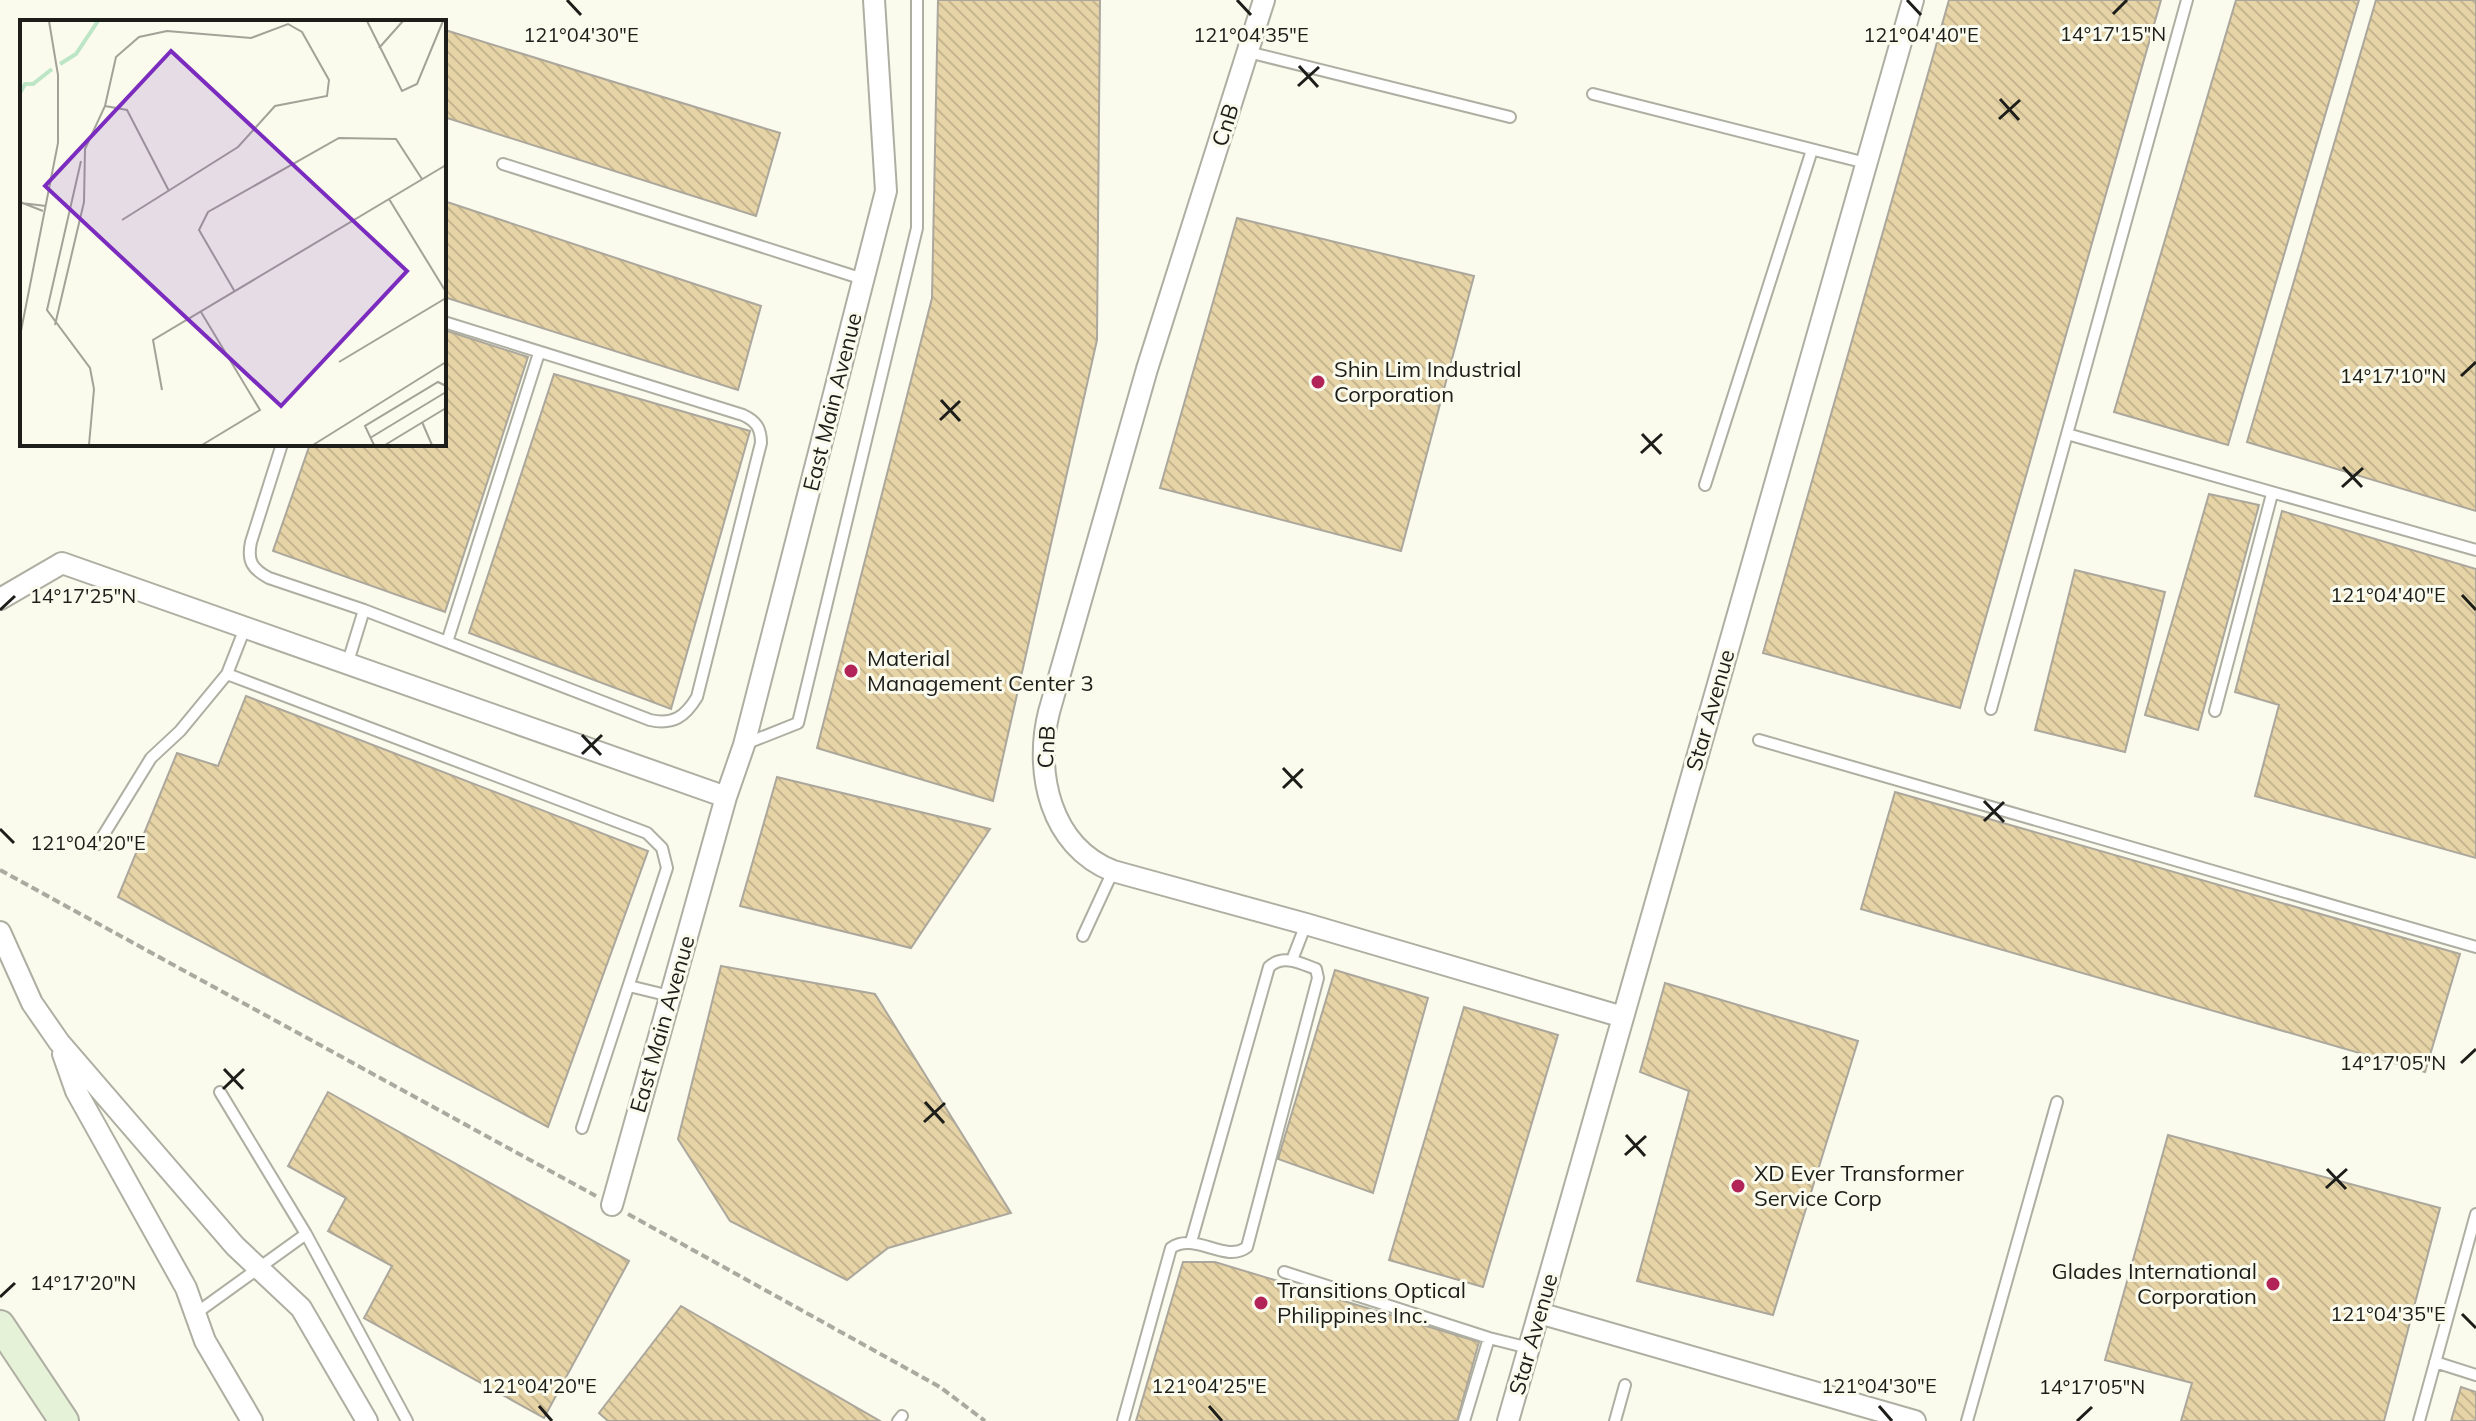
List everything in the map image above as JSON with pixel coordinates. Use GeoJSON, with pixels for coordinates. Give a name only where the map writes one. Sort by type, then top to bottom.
{"type":"FeatureCollection","features":[{"type":"Feature","properties":{"kind":"main road"},"geometry":{"type":"LineString","coordinates":[[0,1325],[64,1421]]}},
{"type":"Feature","properties":{"kind":"street","name":"East Main Avenue"},"geometry":{"type":"LineString","coordinates":[[612,1205],[726,797],[744,745],[886,191],[874,0]]}},
{"type":"Feature","properties":{"kind":"street","name":"CnB"},"geometry":{"type":"LineString","coordinates":[[1264,0],[1147,369],[1045,726],[1043,768],[1047,793],[1058,819],[1080,851],[1095,863],[1113,871],[1623,1017]]}},
{"type":"Feature","properties":{"kind":"street","name":"Star Avenue"},"geometry":{"type":"LineString","coordinates":[[1508,1421],[1913,0]]}},
{"type":"Feature","properties":{"kind":"street"},"geometry":{"type":"LineString","coordinates":[[0,599],[62,563],[726,797]]}},
{"type":"Feature","properties":{"kind":"street"},"geometry":{"type":"LineString","coordinates":[[0,932],[32,1003],[59,1042],[235,1246],[301,1308],[367,1421]]}},
{"type":"Feature","properties":{"kind":"street"},"geometry":{"type":"LineString","coordinates":[[59,1042],[76,1091],[186,1288],[205,1341],[252,1421]]}},
{"type":"Feature","properties":{"kind":"street"},"geometry":{"type":"LineString","coordinates":[[1539,1313],[1915,1421]]}},
{"type":"Feature","properties":{"kind":"lane"},"geometry":{"type":"LineString","coordinates":[[744,745],[798,723],[917,228],[917,0]]}},
{"type":"Feature","properties":{"kind":"lane"},"geometry":{"type":"LineString","coordinates":[[1991,709],[2187,0]]}},
{"type":"Feature","properties":{"kind":"lane"},"geometry":{"type":"LineString","coordinates":[[1248,52],[1510,117]]}},
{"type":"Feature","properties":{"kind":"lane"},"geometry":{"type":"LineString","coordinates":[[1593,94],[1866,163]]}},
{"type":"Feature","properties":{"kind":"lane"},"geometry":{"type":"LineString","coordinates":[[1705,485],[1812,150]]}},
{"type":"Feature","properties":{"kind":"lane"},"geometry":{"type":"LineString","coordinates":[[503,164],[863,279]]}},
{"type":"Feature","properties":{"kind":"lane"},"geometry":{"type":"LineString","coordinates":[[281,446],[251,542],[250,563],[257,572],[650,720],[662,723],[678,720],[697,697],[761,443],[757,425],[743,415],[446,323]]}},
{"type":"Feature","properties":{"kind":"lane"},"geometry":{"type":"LineString","coordinates":[[447,642],[539,353]]}},
{"type":"Feature","properties":{"kind":"lane"},"geometry":{"type":"LineString","coordinates":[[2067,434],[2476,550]]}},
{"type":"Feature","properties":{"kind":"lane"},"geometry":{"type":"LineString","coordinates":[[2215,711],[2272,494]]}},
{"type":"Feature","properties":{"kind":"lane"},"geometry":{"type":"LineString","coordinates":[[347,665],[364,610]]}},
{"type":"Feature","properties":{"kind":"lane"},"geometry":{"type":"LineString","coordinates":[[98,844],[151,758],[180,731],[227,674],[245,628]]}},
{"type":"Feature","properties":{"kind":"lane"},"geometry":{"type":"LineString","coordinates":[[227,674],[647,833],[662,848],[667,868],[582,1128]]}},
{"type":"Feature","properties":{"kind":"lane"},"geometry":{"type":"LineString","coordinates":[[1759,740],[2476,947]]}},
{"type":"Feature","properties":{"kind":"lane"},"geometry":{"type":"LineString","coordinates":[[1083,936],[1113,871]]}},
{"type":"Feature","properties":{"kind":"lane"},"geometry":{"type":"LineString","coordinates":[[1292,960],[1306,924]]}},
{"type":"Feature","properties":{"kind":"lane"},"geometry":{"type":"LineString","coordinates":[[1123,1421],[1171,1248],[1179,1243],[1191,1242],[1235,1253],[1247,1247],[1318,978],[1316,969],[1292,960],[1275,961],[1269,967],[1191,1242]]}},
{"type":"Feature","properties":{"kind":"lane"},"geometry":{"type":"LineString","coordinates":[[629,986],[670,996]]}},
{"type":"Feature","properties":{"kind":"lane"},"geometry":{"type":"LineString","coordinates":[[220,1092],[306,1234],[407,1421]]}},
{"type":"Feature","properties":{"kind":"lane"},"geometry":{"type":"LineString","coordinates":[[1967,1421],[2057,1102]]}},
{"type":"Feature","properties":{"kind":"lane"},"geometry":{"type":"LineString","coordinates":[[2419,1421],[2476,1214]]}},
{"type":"Feature","properties":{"kind":"lane"},"geometry":{"type":"LineString","coordinates":[[195,1314],[306,1234]]}},
{"type":"Feature","properties":{"kind":"lane"},"geometry":{"type":"LineString","coordinates":[[1284,1272],[1529,1348]]}},
{"type":"Feature","properties":{"kind":"lane"},"geometry":{"type":"LineString","coordinates":[[1464,1421],[1489,1338]]}},
{"type":"Feature","properties":{"kind":"lane"},"geometry":{"type":"LineString","coordinates":[[2435,1362],[2476,1375]]}},
{"type":"Feature","properties":{"kind":"lane"},"geometry":{"type":"LineString","coordinates":[[1615,1421],[1625,1385]]}},
{"type":"Feature","properties":{"kind":"path"},"geometry":{"type":"LineString","coordinates":[[0,870],[940,1387],[985,1421]]}},
{"type":"Feature","properties":{"kind":"building"},"geometry":{"type":"Polygon","coordinates":[[[938,0],[1100,0],[1097,340],[993,801],[817,748],[932,298],[938,0]]]}},
{"type":"Feature","properties":{"kind":"building"},"geometry":{"type":"Polygon","coordinates":[[[1949,0],[2161,0],[1960,708],[1763,653],[1949,0]]]}},
{"type":"Feature","properties":{"kind":"building"},"geometry":{"type":"Polygon","coordinates":[[[2236,0],[2359,0],[2228,445],[2114,412],[2236,0]]]}},
{"type":"Feature","properties":{"kind":"building"},"geometry":{"type":"Polygon","coordinates":[[[2376,0],[2476,0],[2476,511],[2247,442],[2376,0]]]}},
{"type":"Feature","properties":{"kind":"building"},"geometry":{"type":"Polygon","coordinates":[[[446,30],[780,133],[756,216],[446,118],[446,30]]]}},
{"type":"Feature","properties":{"kind":"building"},"geometry":{"type":"Polygon","coordinates":[[[446,202],[761,306],[738,390],[446,298],[446,202]]]}},
{"type":"Feature","properties":{"kind":"building","name":"Shin Lim Industrial Corporation"},"geometry":{"type":"Polygon","coordinates":[[[1237,218],[1474,276],[1401,551],[1160,488],[1237,218]]]}},
{"type":"Feature","properties":{"kind":"building"},"geometry":{"type":"Polygon","coordinates":[[[446,331],[528,357],[445,612],[273,551],[309,446],[446,446],[446,331]]]}},
{"type":"Feature","properties":{"kind":"building"},"geometry":{"type":"Polygon","coordinates":[[[554,374],[750,431],[671,709],[469,633],[554,374]]]}},
{"type":"Feature","properties":{"kind":"building"},"geometry":{"type":"Polygon","coordinates":[[[2209,494],[2259,505],[2198,730],[2145,715],[2209,494]]]}},
{"type":"Feature","properties":{"kind":"building"},"geometry":{"type":"Polygon","coordinates":[[[2282,511],[2476,569],[2476,858],[2255,796],[2279,705],[2235,692],[2282,511]]]}},
{"type":"Feature","properties":{"kind":"building"},"geometry":{"type":"Polygon","coordinates":[[[2075,570],[2165,592],[2125,752],[2035,730],[2075,570]]]}},
{"type":"Feature","properties":{"kind":"building"},"geometry":{"type":"Polygon","coordinates":[[[246,696],[648,851],[548,1127],[118,897],[177,753],[218,766],[246,696]]]}},
{"type":"Feature","properties":{"kind":"building"},"geometry":{"type":"Polygon","coordinates":[[[777,777],[990,829],[911,948],[740,906],[777,777]]]}},
{"type":"Feature","properties":{"kind":"building"},"geometry":{"type":"Polygon","coordinates":[[[1895,792],[2460,954],[2425,1072],[1861,909],[1895,792]]]}},
{"type":"Feature","properties":{"kind":"building"},"geometry":{"type":"Polygon","coordinates":[[[721,966],[875,994],[1011,1213],[888,1248],[847,1280],[730,1221],[678,1139],[721,966]]]}},
{"type":"Feature","properties":{"kind":"building"},"geometry":{"type":"Polygon","coordinates":[[[1335,970],[1428,998],[1373,1193],[1278,1159],[1335,970]]]}},
{"type":"Feature","properties":{"kind":"building","name":"XD Ever Transformer Service Corp"},"geometry":{"type":"Polygon","coordinates":[[[1665,983],[1858,1041],[1773,1315],[1637,1281],[1689,1091],[1640,1072],[1665,983]]]}},
{"type":"Feature","properties":{"kind":"building"},"geometry":{"type":"Polygon","coordinates":[[[1464,1007],[1558,1035],[1483,1287],[1389,1260],[1464,1007]]]}},
{"type":"Feature","properties":{"kind":"building"},"geometry":{"type":"Polygon","coordinates":[[[328,1092],[629,1261],[544,1418],[364,1318],[392,1266],[328,1231],[346,1198],[288,1166],[328,1092]]]}},
{"type":"Feature","properties":{"kind":"building","name":"Glades International Corporation"},"geometry":{"type":"Polygon","coordinates":[[[2168,1135],[2440,1208],[2384,1421],[2181,1421],[2192,1383],[2105,1360],[2168,1135]]]}},
{"type":"Feature","properties":{"kind":"building","name":"Transitions Optical Philippines Inc."},"geometry":{"type":"Polygon","coordinates":[[[1183,1262],[1215,1262],[1479,1342],[1457,1421],[1136,1421],[1183,1262]]]}},
{"type":"Feature","properties":{"kind":"building"},"geometry":{"type":"Polygon","coordinates":[[[681,1306],[880,1421],[608,1421],[599,1413],[681,1306]]]}},
{"type":"Feature","properties":{"kind":"building"},"geometry":{"type":"Polygon","coordinates":[[[2461,1387],[2476,1392],[2476,1421],[2451,1421],[2461,1387]]]}},
{"type":"Feature","properties":{"kind":"place","name":"Shin Lim Industrial Corporation"},"geometry":{"type":"Point","coordinates":[1318,382]}},
{"type":"Feature","properties":{"kind":"place","name":"Material Management Center 3"},"geometry":{"type":"Point","coordinates":[851,671]}},
{"type":"Feature","properties":{"kind":"place","name":"XD Ever Transformer Service Corp"},"geometry":{"type":"Point","coordinates":[1738,1186]}},
{"type":"Feature","properties":{"kind":"place","name":"Glades International Corporation"},"geometry":{"type":"Point","coordinates":[2273,1284]}},
{"type":"Feature","properties":{"kind":"place","name":"Transitions Optical Philippines Inc."},"geometry":{"type":"Point","coordinates":[1261,1303]}}]}
